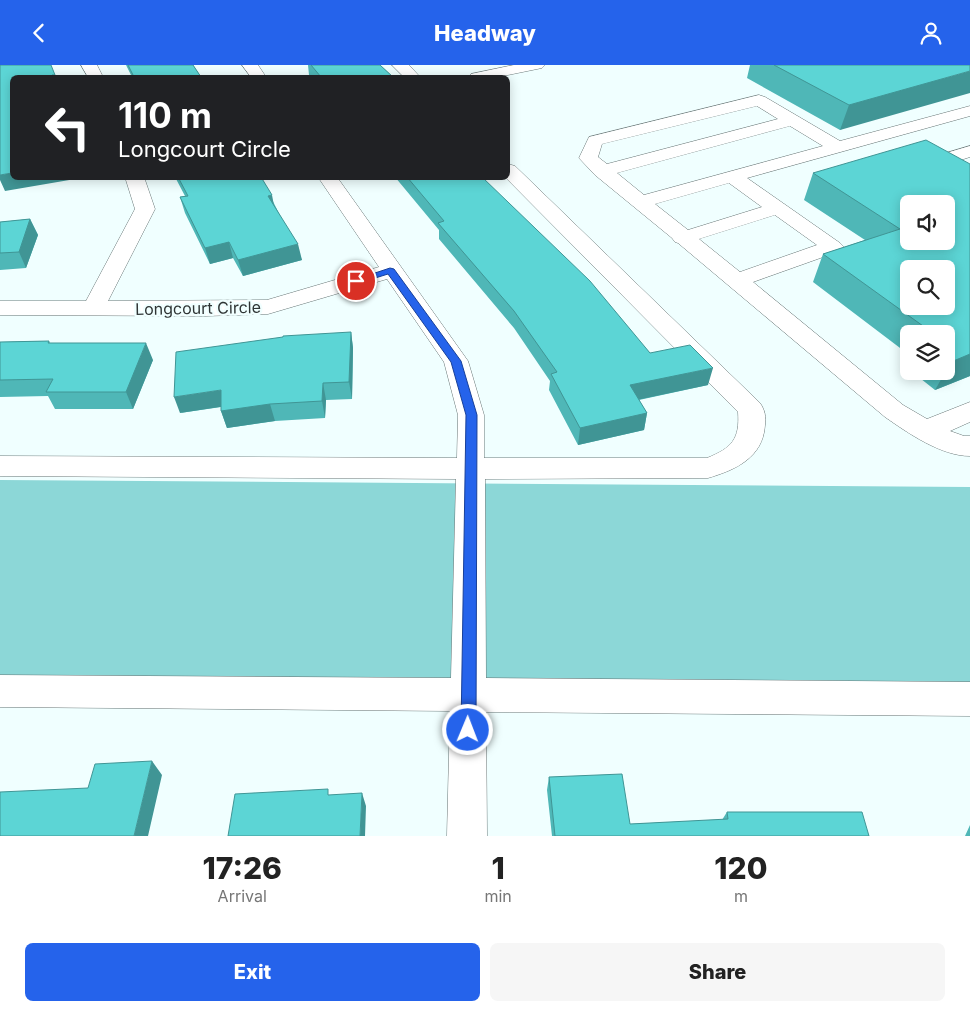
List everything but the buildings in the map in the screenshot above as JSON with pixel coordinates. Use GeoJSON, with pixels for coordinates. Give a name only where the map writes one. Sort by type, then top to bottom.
{"type":"FeatureCollection","features":[{"type":"Feature","properties":{"kind":"street"},"geometry":{"type":"LineString","coordinates":[[400,65],[410,75]]}},
{"type":"Feature","properties":{"kind":"street"},"geometry":{"type":"LineString","coordinates":[[487,75],[537,65]]}},
{"type":"Feature","properties":{"kind":"street"},"geometry":{"type":"LineString","coordinates":[[838,147],[759,100],[595,141],[588,158],[682,238],[894,411],[925,431],[962,446],[970,446]]}},
{"type":"Feature","properties":{"kind":"street"},"geometry":{"type":"LineString","coordinates":[[639,202],[970,111]]}},
{"type":"Feature","properties":{"kind":"street"},"geometry":{"type":"LineString","coordinates":[[602,171],[793,120]]}},
{"type":"Feature","properties":{"kind":"street"},"geometry":{"type":"LineString","coordinates":[[883,135],[970,183]]}},
{"type":"Feature","properties":{"kind":"street"},"geometry":{"type":"LineString","coordinates":[[933,163],[970,151]]}},
{"type":"Feature","properties":{"kind":"street"},"geometry":{"type":"LineString","coordinates":[[0,466],[471,469],[708,468],[730,461],[748,443],[754,426],[751,409],[510,173]]}},
{"type":"Feature","properties":{"kind":"street"},"geometry":{"type":"LineString","coordinates":[[732,176],[833,247],[735,281]]}},
{"type":"Feature","properties":{"kind":"street"},"geometry":{"type":"LineString","coordinates":[[93,309],[145,209],[135,180]]}},
{"type":"Feature","properties":{"kind":"street"},"geometry":{"type":"LineString","coordinates":[[329,180],[390,271],[456,361],[471,415],[467,836]]}},
{"type":"Feature","properties":{"kind":"street"},"geometry":{"type":"LineString","coordinates":[[682,238],[778,209]]}},
{"type":"Feature","properties":{"kind":"street","name":"Longcourt Circle"},"geometry":{"type":"LineString","coordinates":[[0,308],[205,309],[268,307],[390,271]]}},
{"type":"Feature","properties":{"kind":"street"},"geometry":{"type":"LineString","coordinates":[[925,431],[970,411]]}},
{"type":"Feature","properties":{"kind":"street"},"geometry":{"type":"LineString","coordinates":[[0,691],[970,699]]}},
{"type":"Feature","properties":{"kind":"shaded area"},"geometry":{"type":"Polygon","coordinates":[[[0,480],[970,487],[970,687],[0,678],[0,480]]]}},
{"type":"Feature","properties":{"kind":"route"},"geometry":{"type":"LineString","coordinates":[[356,281],[390,271],[456,361],[471,415],[468,730]]}}]}
